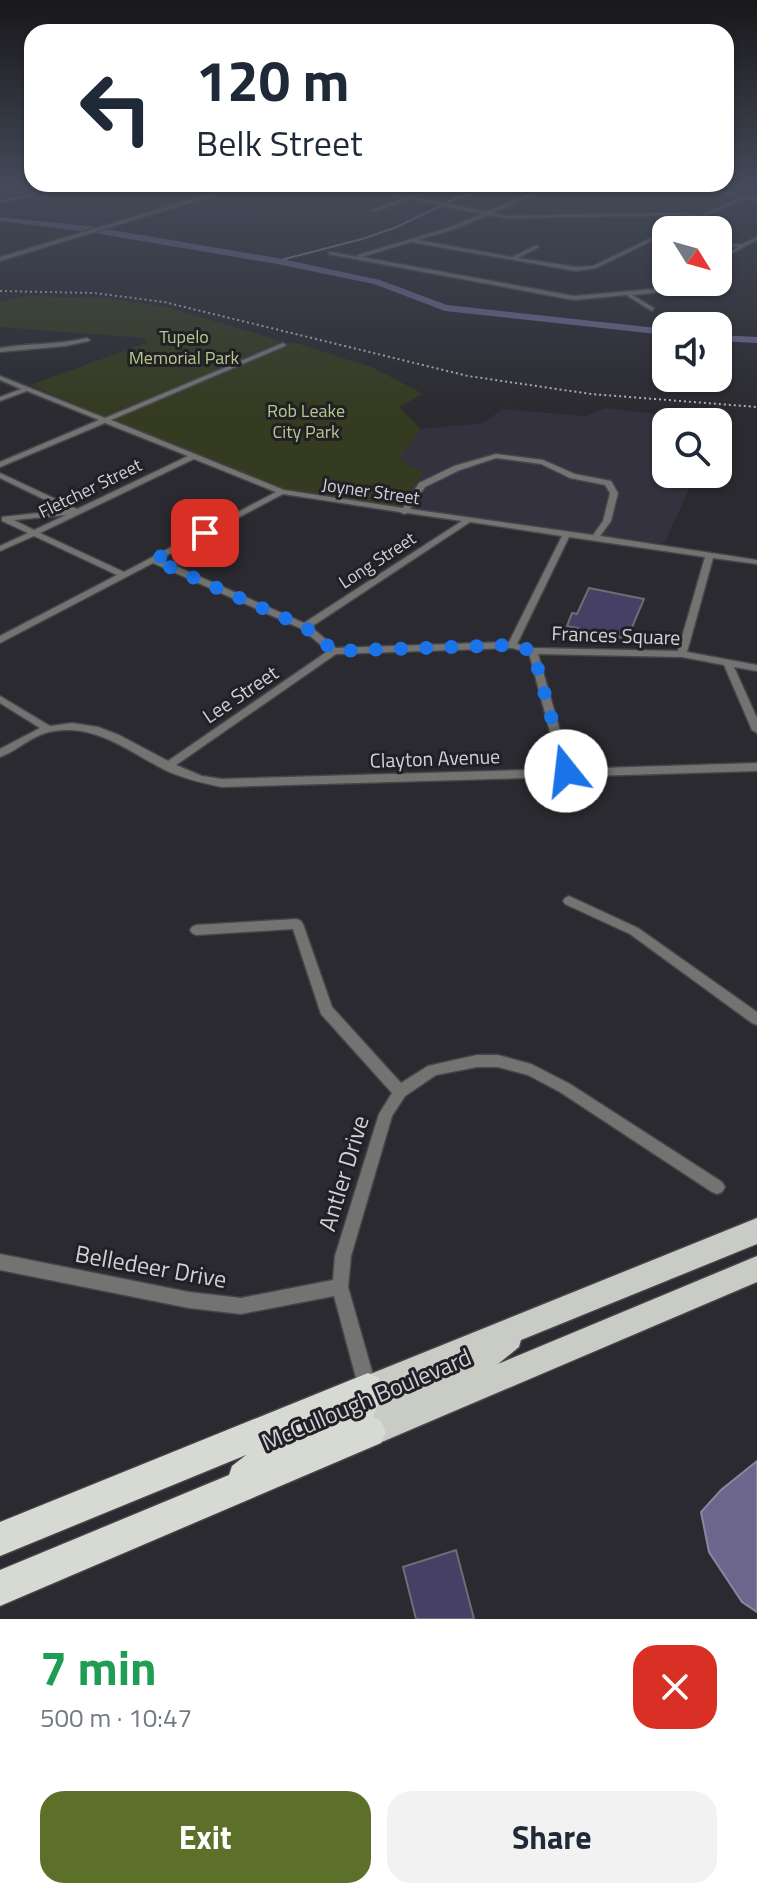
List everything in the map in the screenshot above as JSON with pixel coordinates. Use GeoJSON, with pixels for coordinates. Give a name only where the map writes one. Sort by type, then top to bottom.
{"type":"FeatureCollection","features":[{"type":"Feature","properties":{"kind":"highway","name":"McCullough Boulevard"},"geometry":{"type":"LineString","coordinates":[[0,1539],[757,1231]]}},
{"type":"Feature","properties":{"kind":"highway","name":"McCullough Boulevard"},"geometry":{"type":"LineString","coordinates":[[9,1587],[757,1269]]}},
{"type":"Feature","properties":{"kind":"highway"},"geometry":{"type":"LineString","coordinates":[[370,1432],[396,1396],[481,1360],[526,1324]]}},
{"type":"Feature","properties":{"kind":"highway"},"geometry":{"type":"LineString","coordinates":[[219,1496],[279,1451],[353,1420],[365,1402],[368,1389]]}},
{"type":"Feature","properties":{"kind":"street"},"geometry":{"type":"LineString","coordinates":[[380,262],[568,298],[652,291]]}},
{"type":"Feature","properties":{"kind":"street"},"geometry":{"type":"LineString","coordinates":[[524,262],[565,269],[586,269],[602,262]]}},
{"type":"Feature","properties":{"kind":"street"},"geometry":{"type":"LineString","coordinates":[[629,295],[652,309]]}},
{"type":"Feature","properties":{"kind":"street"},"geometry":{"type":"LineString","coordinates":[[0,350],[19,346],[56,346],[87,340]]}},
{"type":"Feature","properties":{"kind":"street"},"geometry":{"type":"LineString","coordinates":[[0,465],[283,345]]}},
{"type":"Feature","properties":{"kind":"street","name":"Joyner Street"},"geometry":{"type":"LineString","coordinates":[[0,378],[282,492],[757,562]]}},
{"type":"Feature","properties":{"kind":"street"},"geometry":{"type":"LineString","coordinates":[[0,399],[26,389]]}},
{"type":"Feature","properties":{"kind":"street"},"geometry":{"type":"LineString","coordinates":[[404,512],[422,485],[457,468],[504,455],[543,462],[573,476],[601,480],[612,488],[607,521],[594,539]]}},
{"type":"Feature","properties":{"kind":"street","name":"Fletcher Street"},"geometry":{"type":"LineString","coordinates":[[0,549],[194,456]]}},
{"type":"Feature","properties":{"kind":"street"},"geometry":{"type":"LineString","coordinates":[[0,475],[77,512]]}},
{"type":"Feature","properties":{"kind":"street"},"geometry":{"type":"LineString","coordinates":[[0,640],[282,492]]}},
{"type":"Feature","properties":{"kind":"street"},"geometry":{"type":"LineString","coordinates":[[2,519],[77,512]]}},
{"type":"Feature","properties":{"kind":"street"},"geometry":{"type":"LineString","coordinates":[[2,519],[124,575]]}},
{"type":"Feature","properties":{"kind":"street","name":"Long Street"},"geometry":{"type":"LineString","coordinates":[[305,627],[467,521]]}},
{"type":"Feature","properties":{"kind":"street"},"geometry":{"type":"LineString","coordinates":[[512,645],[566,535]]}},
{"type":"Feature","properties":{"kind":"street"},"geometry":{"type":"LineString","coordinates":[[682,654],[710,555]]}},
{"type":"Feature","properties":{"kind":"street"},"geometry":{"type":"LineString","coordinates":[[154,560],[305,627],[334,651],[512,645],[533,651]]}},
{"type":"Feature","properties":{"kind":"street","name":"Lee Street"},"geometry":{"type":"LineString","coordinates":[[167,766],[334,651]]}},
{"type":"Feature","properties":{"kind":"street","name":"Frances Square"},"geometry":{"type":"LineString","coordinates":[[566,771],[533,651],[682,654],[757,668]]}},
{"type":"Feature","properties":{"kind":"street"},"geometry":{"type":"LineString","coordinates":[[727,661],[757,730]]}},
{"type":"Feature","properties":{"kind":"street"},"geometry":{"type":"LineString","coordinates":[[0,699],[48,729]]}},
{"type":"Feature","properties":{"kind":"street","name":"Clayton Avenue"},"geometry":{"type":"LineString","coordinates":[[48,729],[91,728],[198,780],[222,783],[757,767]]}},
{"type":"Feature","properties":{"kind":"street"},"geometry":{"type":"LineString","coordinates":[[0,754],[48,729]]}},
{"type":"Feature","properties":{"kind":"street"},"geometry":{"type":"LineString","coordinates":[[569,901],[634,931],[757,1019]]}},
{"type":"Feature","properties":{"kind":"street"},"geometry":{"type":"LineString","coordinates":[[196,930],[297,924],[326,1010],[400,1092]]}},
{"type":"Feature","properties":{"kind":"street","name":"Antler Drive"},"geometry":{"type":"LineString","coordinates":[[368,1389],[340,1287],[343,1256],[386,1114],[400,1092],[433,1070],[477,1061],[515,1064],[565,1088],[717,1187]]}},
{"type":"Feature","properties":{"kind":"street","name":"Belledeer Drive"},"geometry":{"type":"LineString","coordinates":[[0,1262],[189,1300],[241,1306],[340,1287]]}},
{"type":"Feature","properties":{"kind":"shaded area"},"geometry":{"type":"Polygon","coordinates":[[[605,408],[652,413],[652,488],[690,488],[664,544],[401,507],[422,473],[399,459],[421,429],[484,423],[502,409],[586,416],[605,408]]]}},
{"type":"Feature","properties":{"kind":"shaded area"},"geometry":{"type":"Polygon","coordinates":[[[757,1461],[757,1612],[742,1602],[709,1552],[701,1512],[721,1490],[757,1461]]]}},
{"type":"Feature","properties":{"kind":"green space","name":"Tupelo Memorial Park"},"geometry":{"type":"Polygon","coordinates":[[[24,296],[103,298],[166,307],[282,341],[106,418],[30,385],[148,342],[144,338],[0,327],[0,302],[24,296]]]}},
{"type":"Feature","properties":{"kind":"green space","name":"Rob Leake City Park"},"geometry":{"type":"Polygon","coordinates":[[[293,342],[374,368],[423,394],[399,407],[421,429],[399,459],[423,472],[401,507],[283,489],[114,420],[293,342]]]}},
{"type":"Feature","properties":{"kind":"building"},"geometry":{"type":"Polygon","coordinates":[[[589,588],[644,599],[627,639],[567,626],[572,613],[577,614],[589,588]]]}},
{"type":"Feature","properties":{"kind":"building"},"geometry":{"type":"Polygon","coordinates":[[[456,1550],[474,1619],[416,1619],[403,1567],[456,1550]]]}},
{"type":"Feature","properties":{"kind":"waterway"},"geometry":{"type":"LineString","coordinates":[[280,262],[377,282],[445,308],[652,330]]}},
{"type":"Feature","properties":{"kind":"waterway"},"geometry":{"type":"LineString","coordinates":[[732,339],[757,340]]}},
{"type":"Feature","properties":{"kind":"railway"},"geometry":{"type":"LineString","coordinates":[[0,291],[94,293],[164,302],[468,376],[591,394],[757,407]]}},
{"type":"Feature","properties":{"kind":"route"},"geometry":{"type":"LineString","coordinates":[[205,533],[154,560],[305,627],[334,651],[512,645],[533,651],[566,771]]}}]}
